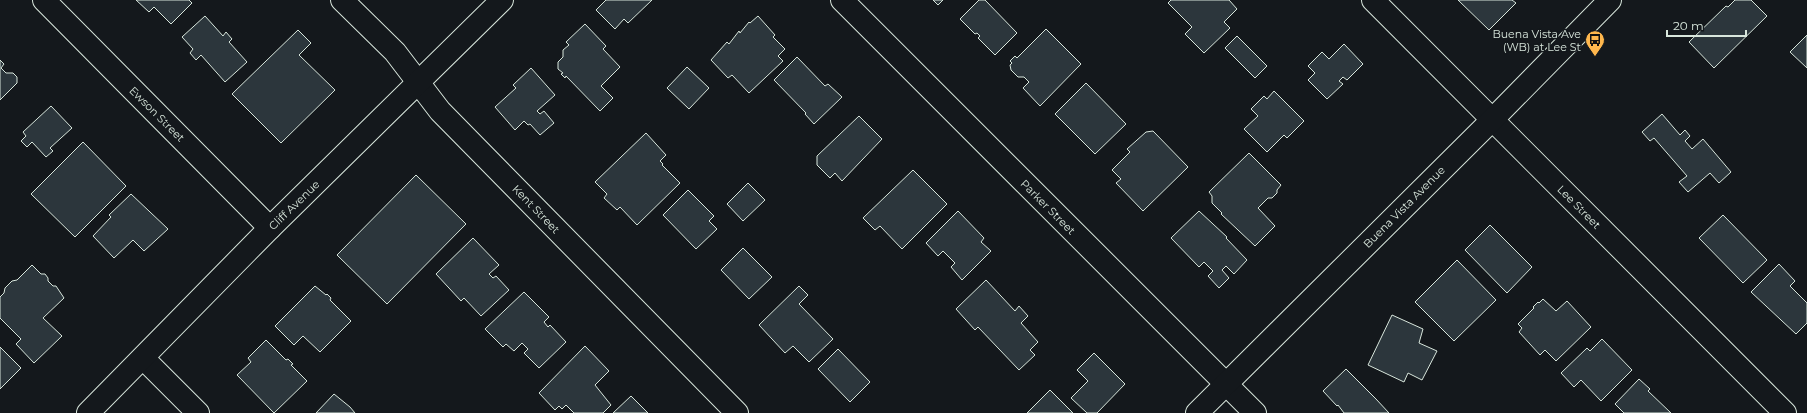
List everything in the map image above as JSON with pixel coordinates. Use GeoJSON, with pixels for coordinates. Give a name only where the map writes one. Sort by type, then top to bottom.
{"type":"FeatureCollection","features":[{"type":"Feature","properties":{"kind":"street","name":"Ewson Street"},"geometry":{"type":"LineString","coordinates":[[44,0],[270,228]]}},
{"type":"Feature","properties":{"kind":"street","name":"Kent Street"},"geometry":{"type":"LineString","coordinates":[[342,0],[395,52],[440,111],[737,413]]}},
{"type":"Feature","properties":{"kind":"street","name":"Cliff Avenue"},"geometry":{"type":"LineString","coordinates":[[88,413],[270,228],[502,0]]}},
{"type":"Feature","properties":{"kind":"street","name":"Parker Street"},"geometry":{"type":"LineString","coordinates":[[842,0],[1255,413]]}},
{"type":"Feature","properties":{"kind":"street","name":"Lee Street"},"geometry":{"type":"LineString","coordinates":[[1373,0],[1785,413]]}},
{"type":"Feature","properties":{"kind":"street","name":"Buena Vista Avenue"},"geometry":{"type":"LineString","coordinates":[[1197,413],[1492,120],[1610,0]]}},
{"type":"Feature","properties":{"kind":"street"},"geometry":{"type":"LineString","coordinates":[[143,358],[198,413]]}},
{"type":"Feature","properties":{"kind":"building"},"geometry":{"type":"Polygon","coordinates":[[[136,0],[189,0],[192,3],[171,24],[154,7],[149,12],[136,0]]]}},
{"type":"Feature","properties":{"kind":"building"},"geometry":{"type":"Polygon","coordinates":[[[606,0],[652,0],[628,23],[624,19],[615,29],[596,10],[606,0]]]}},
{"type":"Feature","properties":{"kind":"building"},"geometry":{"type":"Polygon","coordinates":[[[933,0],[943,0],[938,5],[933,0]]]}},
{"type":"Feature","properties":{"kind":"building"},"geometry":{"type":"Polygon","coordinates":[[[979,0],[985,0],[1017,33],[995,55],[978,38],[980,36],[977,33],[975,34],[960,19],[979,0]]]}},
{"type":"Feature","properties":{"kind":"building"},"geometry":{"type":"Polygon","coordinates":[[[1171,0],[1229,0],[1237,9],[1224,22],[1230,28],[1204,53],[1185,34],[1192,27],[1168,3],[1171,0]]]}},
{"type":"Feature","properties":{"kind":"building"},"geometry":{"type":"Polygon","coordinates":[[[1458,0],[1512,0],[1516,3],[1489,30],[1458,0]]]}},
{"type":"Feature","properties":{"kind":"building"},"geometry":{"type":"Polygon","coordinates":[[[1735,0],[1751,0],[1767,16],[1714,68],[1689,42],[1726,6],[1728,7],[1735,0]]]}},
{"type":"Feature","properties":{"kind":"building"},"geometry":{"type":"Polygon","coordinates":[[[205,16],[223,36],[226,32],[232,39],[229,42],[247,62],[225,82],[201,55],[196,60],[190,53],[193,49],[182,37],[205,16]]]}},
{"type":"Feature","properties":{"kind":"building"},"geometry":{"type":"Polygon","coordinates":[[[758,16],[775,35],[773,37],[785,49],[778,56],[783,61],[749,93],[732,75],[728,78],[711,60],[727,42],[729,44],[739,31],[740,33],[749,22],[750,23],[758,16]]]}},
{"type":"Feature","properties":{"kind":"building"},"geometry":{"type":"Polygon","coordinates":[[[585,24],[606,46],[603,49],[620,67],[601,86],[613,98],[600,111],[566,76],[565,78],[561,74],[563,73],[558,69],[558,62],[563,57],[563,50],[569,45],[566,42],[585,24]]]}},
{"type":"Feature","properties":{"kind":"building"},"geometry":{"type":"Polygon","coordinates":[[[1046,29],[1081,64],[1040,106],[1023,88],[1029,82],[1024,77],[1018,77],[1011,70],[1010,65],[1012,63],[1010,61],[1015,56],[1017,58],[1046,29]]]}},
{"type":"Feature","properties":{"kind":"building"},"geometry":{"type":"Polygon","coordinates":[[[298,30],[311,43],[299,55],[335,90],[281,143],[232,94],[298,30]]]}},
{"type":"Feature","properties":{"kind":"building"},"geometry":{"type":"Polygon","coordinates":[[[1807,35],[1807,68],[1790,52],[1807,35]]]}},
{"type":"Feature","properties":{"kind":"building"},"geometry":{"type":"Polygon","coordinates":[[[1237,36],[1267,66],[1255,78],[1225,48],[1237,36]]]}},
{"type":"Feature","properties":{"kind":"building"},"geometry":{"type":"Polygon","coordinates":[[[1344,44],[1363,64],[1347,80],[1343,77],[1339,81],[1343,84],[1327,99],[1308,80],[1315,73],[1308,66],[1322,52],[1329,59],[1344,44]]]}},
{"type":"Feature","properties":{"kind":"building"},"geometry":{"type":"Polygon","coordinates":[[[797,57],[825,86],[828,84],[842,97],[814,124],[805,114],[806,113],[774,80],[797,57]]]}},
{"type":"Feature","properties":{"kind":"building"},"geometry":{"type":"Polygon","coordinates":[[[0,60],[4,64],[1,68],[6,73],[13,73],[17,77],[17,83],[0,100],[0,60]]]}},
{"type":"Feature","properties":{"kind":"building"},"geometry":{"type":"Polygon","coordinates":[[[687,67],[709,88],[689,109],[667,88],[687,67]]]}},
{"type":"Feature","properties":{"kind":"building"},"geometry":{"type":"Polygon","coordinates":[[[531,68],[555,95],[537,111],[540,114],[544,111],[554,123],[540,135],[530,124],[528,125],[524,121],[515,130],[495,107],[516,88],[513,85],[531,68]]]}},
{"type":"Feature","properties":{"kind":"building"},"geometry":{"type":"Polygon","coordinates":[[[1086,83],[1126,124],[1095,154],[1055,114],[1086,83]]]}},
{"type":"Feature","properties":{"kind":"building"},"geometry":{"type":"Polygon","coordinates":[[[1274,91],[1304,121],[1287,138],[1284,135],[1267,152],[1244,129],[1258,116],[1251,109],[1264,96],[1267,99],[1274,91]]]}},
{"type":"Feature","properties":{"kind":"building"},"geometry":{"type":"Polygon","coordinates":[[[51,106],[72,128],[50,148],[53,151],[46,157],[32,142],[27,147],[21,141],[26,136],[23,132],[51,106]]]}},
{"type":"Feature","properties":{"kind":"building"},"geometry":{"type":"Polygon","coordinates":[[[1662,114],[1680,135],[1685,130],[1690,136],[1685,141],[1692,149],[1703,139],[1731,172],[1719,183],[1710,173],[1688,192],[1679,182],[1687,176],[1654,138],[1650,141],[1642,132],[1662,114]]]}},
{"type":"Feature","properties":{"kind":"building"},"geometry":{"type":"Polygon","coordinates":[[[859,116],[882,139],[842,181],[835,173],[830,178],[817,165],[817,156],[859,116]]]}},
{"type":"Feature","properties":{"kind":"building"},"geometry":{"type":"Polygon","coordinates":[[[1153,131],[1188,167],[1143,211],[1116,183],[1121,179],[1112,170],[1130,152],[1127,149],[1146,132],[1153,131]]]}},
{"type":"Feature","properties":{"kind":"building"},"geometry":{"type":"Polygon","coordinates":[[[646,133],[666,155],[660,161],[663,164],[662,165],[680,183],[637,225],[620,207],[617,210],[604,198],[607,194],[595,182],[646,133]]]}},
{"type":"Feature","properties":{"kind":"building"},"geometry":{"type":"Polygon","coordinates":[[[83,142],[126,186],[75,237],[31,194],[83,142]]]}},
{"type":"Feature","properties":{"kind":"building"},"geometry":{"type":"Polygon","coordinates":[[[1249,153],[1281,185],[1277,190],[1277,193],[1272,198],[1268,198],[1258,208],[1275,226],[1255,246],[1221,214],[1222,213],[1212,203],[1212,196],[1209,192],[1249,153]]]}},
{"type":"Feature","properties":{"kind":"building"},"geometry":{"type":"Polygon","coordinates":[[[913,170],[947,204],[902,249],[880,226],[875,230],[863,218],[913,170]]]}},
{"type":"Feature","properties":{"kind":"building"},"geometry":{"type":"Polygon","coordinates":[[[416,175],[466,224],[387,304],[337,255],[416,175]]]}},
{"type":"Feature","properties":{"kind":"building"},"geometry":{"type":"Polygon","coordinates":[[[748,183],[765,200],[743,221],[727,204],[748,183]]]}},
{"type":"Feature","properties":{"kind":"building"},"geometry":{"type":"Polygon","coordinates":[[[688,190],[714,216],[709,221],[717,229],[696,249],[663,215],[688,190]]]}},
{"type":"Feature","properties":{"kind":"building"},"geometry":{"type":"Polygon","coordinates":[[[131,194],[168,229],[144,251],[133,240],[114,258],[93,236],[111,217],[109,215],[131,194]]]}},
{"type":"Feature","properties":{"kind":"building"},"geometry":{"type":"Polygon","coordinates":[[[958,211],[984,238],[981,242],[991,251],[962,280],[951,267],[955,263],[943,251],[938,256],[926,243],[958,211]]]}},
{"type":"Feature","properties":{"kind":"building"},"geometry":{"type":"Polygon","coordinates":[[[1199,211],[1227,237],[1226,238],[1247,260],[1234,274],[1226,266],[1222,270],[1229,278],[1219,288],[1208,276],[1213,271],[1204,262],[1199,267],[1171,238],[1199,211]]]}},
{"type":"Feature","properties":{"kind":"building"},"geometry":{"type":"Polygon","coordinates":[[[1723,215],[1767,260],[1743,283],[1699,238],[1723,215]]]}},
{"type":"Feature","properties":{"kind":"building"},"geometry":{"type":"Polygon","coordinates":[[[1490,225],[1532,267],[1507,293],[1465,250],[1490,225]]]}},
{"type":"Feature","properties":{"kind":"building"},"geometry":{"type":"Polygon","coordinates":[[[473,238],[499,265],[489,274],[493,278],[496,276],[509,290],[481,316],[464,298],[461,301],[436,274],[473,238]]]}},
{"type":"Feature","properties":{"kind":"building"},"geometry":{"type":"Polygon","coordinates":[[[743,248],[772,277],[749,299],[721,270],[743,248]]]}},
{"type":"Feature","properties":{"kind":"building"},"geometry":{"type":"Polygon","coordinates":[[[1457,260],[1496,300],[1454,341],[1415,302],[1457,260]]]}},
{"type":"Feature","properties":{"kind":"building"},"geometry":{"type":"Polygon","coordinates":[[[1779,264],[1795,281],[1790,286],[1807,303],[1807,323],[1796,334],[1751,292],[1779,264]]]}},
{"type":"Feature","properties":{"kind":"building"},"geometry":{"type":"Polygon","coordinates":[[[32,265],[41,274],[45,274],[48,281],[53,286],[56,286],[64,298],[43,318],[62,336],[34,363],[16,344],[21,339],[0,318],[0,297],[4,293],[5,288],[12,281],[17,280],[32,265]]]}},
{"type":"Feature","properties":{"kind":"building"},"geometry":{"type":"Polygon","coordinates":[[[986,280],[1015,311],[1019,306],[1028,316],[1021,323],[1038,342],[1030,350],[1035,355],[1019,370],[978,327],[975,330],[956,309],[986,280]]]}},
{"type":"Feature","properties":{"kind":"building"},"geometry":{"type":"Polygon","coordinates":[[[315,286],[326,295],[327,294],[331,298],[330,300],[351,321],[320,352],[303,336],[294,345],[275,326],[315,286]]]}},
{"type":"Feature","properties":{"kind":"building"},"geometry":{"type":"Polygon","coordinates":[[[799,286],[808,295],[799,304],[833,339],[809,362],[793,346],[785,353],[759,325],[799,286]]]}},
{"type":"Feature","properties":{"kind":"building"},"geometry":{"type":"Polygon","coordinates":[[[524,292],[549,317],[544,322],[548,327],[550,325],[566,342],[539,368],[524,353],[528,349],[522,343],[514,351],[506,344],[503,347],[485,329],[524,292]]]}},
{"type":"Feature","properties":{"kind":"building"},"geometry":{"type":"Polygon","coordinates":[[[1543,299],[1556,311],[1567,301],[1591,327],[1556,361],[1545,350],[1540,355],[1519,332],[1522,328],[1518,324],[1538,302],[1539,303],[1543,299]]]}},
{"type":"Feature","properties":{"kind":"building"},"geometry":{"type":"Polygon","coordinates":[[[1392,315],[1423,329],[1419,343],[1437,351],[1422,380],[1408,373],[1404,382],[1368,365],[1392,315]]]}},
{"type":"Feature","properties":{"kind":"building"},"geometry":{"type":"Polygon","coordinates":[[[1602,339],[1632,370],[1601,401],[1581,380],[1574,387],[1561,373],[1587,348],[1590,351],[1602,339]]]}},
{"type":"Feature","properties":{"kind":"building"},"geometry":{"type":"Polygon","coordinates":[[[266,340],[286,360],[288,359],[293,364],[291,365],[307,381],[274,413],[237,375],[251,362],[248,358],[266,340]]]}},
{"type":"Feature","properties":{"kind":"building"},"geometry":{"type":"Polygon","coordinates":[[[585,346],[609,371],[595,385],[611,405],[603,413],[574,413],[566,405],[562,409],[559,406],[555,410],[539,393],[585,346]]]}},
{"type":"Feature","properties":{"kind":"building"},"geometry":{"type":"Polygon","coordinates":[[[0,347],[21,368],[0,389],[0,347]]]}},
{"type":"Feature","properties":{"kind":"building"},"geometry":{"type":"Polygon","coordinates":[[[838,349],[870,382],[850,402],[818,369],[838,349]]]}},
{"type":"Feature","properties":{"kind":"building"},"geometry":{"type":"Polygon","coordinates":[[[1094,353],[1125,384],[1097,413],[1087,413],[1071,398],[1088,381],[1077,370],[1094,353]]]}},
{"type":"Feature","properties":{"kind":"building"},"geometry":{"type":"Polygon","coordinates":[[[1346,369],[1389,413],[1344,413],[1338,405],[1337,406],[1323,391],[1346,369]]]}},
{"type":"Feature","properties":{"kind":"building"},"geometry":{"type":"Polygon","coordinates":[[[1639,379],[1650,389],[1648,391],[1671,413],[1624,413],[1615,404],[1639,379]]]}},
{"type":"Feature","properties":{"kind":"building"},"geometry":{"type":"Polygon","coordinates":[[[1050,390],[1073,413],[1027,413],[1050,390]]]}},
{"type":"Feature","properties":{"kind":"building"},"geometry":{"type":"Polygon","coordinates":[[[334,394],[350,407],[355,413],[316,413],[334,394]]]}},
{"type":"Feature","properties":{"kind":"building"},"geometry":{"type":"Polygon","coordinates":[[[631,396],[648,413],[613,413],[631,396]]]}},
{"type":"Feature","properties":{"kind":"place","name":"Buena Vista Ave (WB) at Lee St"},"geometry":{"type":"Point","coordinates":[1595,57]}}]}
